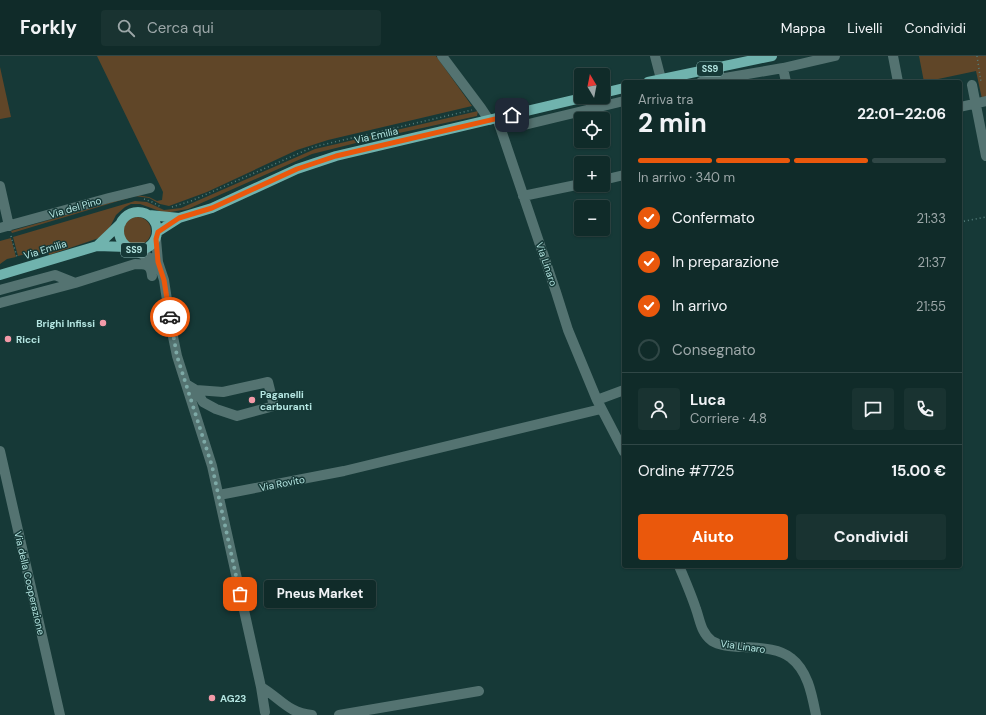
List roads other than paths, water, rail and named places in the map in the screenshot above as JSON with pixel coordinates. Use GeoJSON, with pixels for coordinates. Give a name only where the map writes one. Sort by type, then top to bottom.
{"type":"FeatureCollection","features":[{"type":"Feature","properties":{"kind":"main road","name":"SS9"},"geometry":{"type":"LineString","coordinates":[[657,80],[772,56]]}},
{"type":"Feature","properties":{"kind":"main road"},"geometry":{"type":"LineString","coordinates":[[610,91],[622,88]]}},
{"type":"Feature","properties":{"kind":"main road","name":"Via Emilia"},"geometry":{"type":"LineString","coordinates":[[0,275],[97,246],[140,250],[147,248],[152,244],[157,236],[179,218],[212,208],[297,169],[329,158],[574,100]]}},
{"type":"Feature","properties":{"kind":"main road","name":"Via Emilia"},"geometry":{"type":"LineString","coordinates":[[97,246],[121,223],[124,218],[130,214],[143,212],[149,215],[179,218]]}},
{"type":"Feature","properties":{"kind":"main road","name":"SS9"},"geometry":{"type":"LineString","coordinates":[[149,215],[157,226],[157,236]]}},
{"type":"Feature","properties":{"kind":"main road","name":"SS9"},"geometry":{"type":"LineString","coordinates":[[121,223],[119,230],[120,236],[123,242],[130,248]]}},
{"type":"Feature","properties":{"kind":"street","name":"Via Linaro"},"geometry":{"type":"LineString","coordinates":[[442,56],[481,108],[493,120],[524,196],[568,330],[599,404],[622,448]]}},
{"type":"Feature","properties":{"kind":"street"},"geometry":{"type":"LineString","coordinates":[[655,56],[661,79]]}},
{"type":"Feature","properties":{"kind":"street"},"geometry":{"type":"LineString","coordinates":[[714,80],[783,68],[835,56]]}},
{"type":"Feature","properties":{"kind":"street"},"geometry":{"type":"LineString","coordinates":[[893,56],[898,80]]}},
{"type":"Feature","properties":{"kind":"street"},"geometry":{"type":"LineString","coordinates":[[783,68],[786,80]]}},
{"type":"Feature","properties":{"kind":"street"},"geometry":{"type":"LineString","coordinates":[[703,80],[704,70]]}},
{"type":"Feature","properties":{"kind":"street"},"geometry":{"type":"LineString","coordinates":[[972,85],[982,102],[986,156]]}},
{"type":"Feature","properties":{"kind":"street"},"geometry":{"type":"LineString","coordinates":[[516,127],[622,101]]}},
{"type":"Feature","properties":{"kind":"street"},"geometry":{"type":"LineString","coordinates":[[962,107],[982,102]]}},
{"type":"Feature","properties":{"kind":"street"},"geometry":{"type":"LineString","coordinates":[[610,178],[622,175]]}},
{"type":"Feature","properties":{"kind":"street"},"geometry":{"type":"LineString","coordinates":[[524,196],[574,185]]}},
{"type":"Feature","properties":{"kind":"street","name":"Via del Pino"},"geometry":{"type":"LineString","coordinates":[[6,231],[109,198],[150,188]]}},
{"type":"Feature","properties":{"kind":"street"},"geometry":{"type":"LineString","coordinates":[[0,191],[6,231]]}},
{"type":"Feature","properties":{"kind":"street"},"geometry":{"type":"LineString","coordinates":[[157,236],[158,262],[164,280],[177,356],[204,436],[219,495],[266,714]]}},
{"type":"Feature","properties":{"kind":"street"},"geometry":{"type":"LineString","coordinates":[[130,248],[158,262]]}},
{"type":"Feature","properties":{"kind":"street"},"geometry":{"type":"LineString","coordinates":[[0,303],[74,283],[135,264],[143,264],[148,266],[151,269],[152,276]]}},
{"type":"Feature","properties":{"kind":"street"},"geometry":{"type":"LineString","coordinates":[[0,290],[55,275],[74,283]]}},
{"type":"Feature","properties":{"kind":"street"},"geometry":{"type":"LineString","coordinates":[[15,286],[18,298]]}},
{"type":"Feature","properties":{"kind":"street"},"geometry":{"type":"LineString","coordinates":[[186,384],[196,390],[223,392],[268,382],[274,406],[237,416],[216,409],[203,402],[196,390]]}},
{"type":"Feature","properties":{"kind":"street"},"geometry":{"type":"LineString","coordinates":[[599,404],[622,391]]}},
{"type":"Feature","properties":{"kind":"street","name":"Via Rovito"},"geometry":{"type":"LineString","coordinates":[[219,495],[344,471],[599,404]]}},
{"type":"Feature","properties":{"kind":"street","name":"Via della Cooperazione"},"geometry":{"type":"LineString","coordinates":[[0,451],[60,715]]}},
{"type":"Feature","properties":{"kind":"street","name":"Via Linaro"},"geometry":{"type":"LineString","coordinates":[[680,568],[696,610],[700,625],[712,641],[738,647],[765,648],[791,657],[799,666],[812,691],[816,715]]}},
{"type":"Feature","properties":{"kind":"street"},"geometry":{"type":"LineString","coordinates":[[261,687],[276,697],[286,707],[297,712],[312,715]]}},
{"type":"Feature","properties":{"kind":"street"},"geometry":{"type":"LineString","coordinates":[[339,715],[479,691]]}},
{"type":"Feature","properties":{"kind":"place","name":"Brighi Infissi"},"geometry":{"type":"Point","coordinates":[103,323]}},
{"type":"Feature","properties":{"kind":"place","name":"Ricci"},"geometry":{"type":"Point","coordinates":[8,339]}},
{"type":"Feature","properties":{"kind":"place","name":"Paganelli carburanti"},"geometry":{"type":"Point","coordinates":[252,400]}},
{"type":"Feature","properties":{"kind":"place","name":"Pneus Market"},"geometry":{"type":"Point","coordinates":[240,594]}},
{"type":"Feature","properties":{"kind":"place","name":"AG23"},"geometry":{"type":"Point","coordinates":[212,698]}}]}
